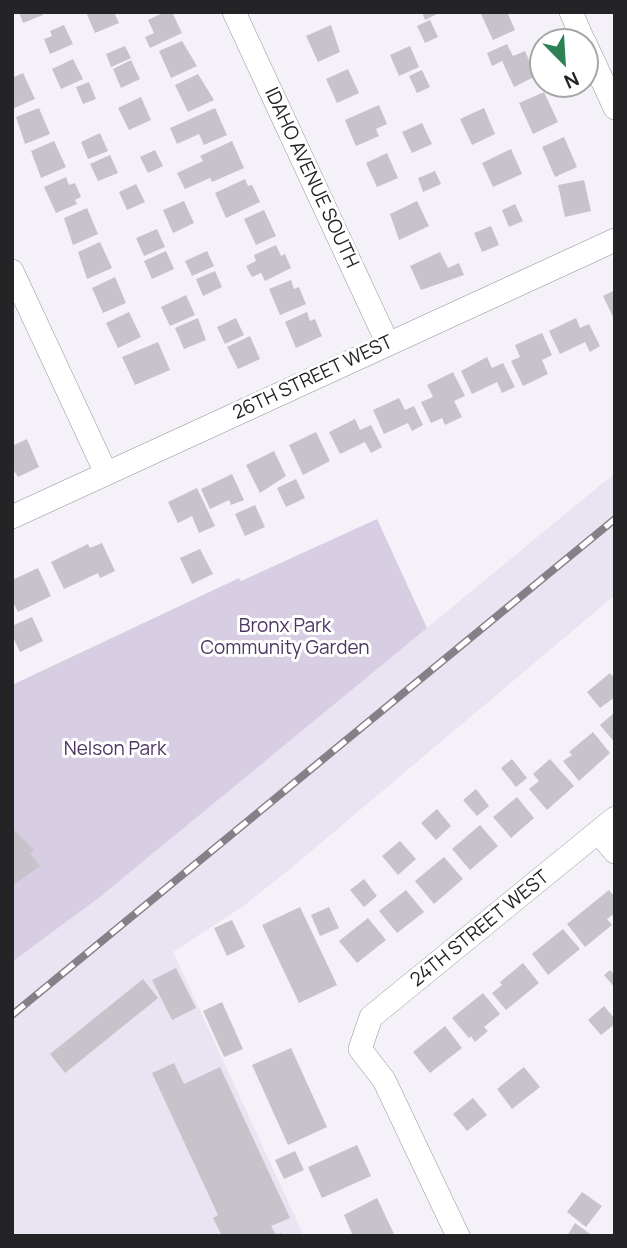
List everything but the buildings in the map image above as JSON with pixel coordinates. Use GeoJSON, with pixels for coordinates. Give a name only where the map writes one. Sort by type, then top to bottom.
{"type":"FeatureCollection","features":[{"type":"Feature","properties":{"kind":"street","name":"IDAHO AVENUE SOUTH"},"geometry":{"type":"LineString","coordinates":[[234,12],[388,344]]}},
{"type":"Feature","properties":{"kind":"street"},"geometry":{"type":"LineString","coordinates":[[571,12],[578,28]]}},
{"type":"Feature","properties":{"kind":"street"},"geometry":{"type":"LineString","coordinates":[[599,73],[615,108]]}},
{"type":"Feature","properties":{"kind":"street","name":"26TH STREET WEST"},"geometry":{"type":"LineString","coordinates":[[12,517],[615,240]]}},
{"type":"Feature","properties":{"kind":"street"},"geometry":{"type":"LineString","coordinates":[[12,271],[106,473]]}},
{"type":"Feature","properties":{"kind":"street"},"geometry":{"type":"LineString","coordinates":[[606,825],[615,852]]}},
{"type":"Feature","properties":{"kind":"street","name":"24TH STREET WEST"},"geometry":{"type":"LineString","coordinates":[[458,1236],[384,1080],[360,1049],[371,1017],[606,825]]}},
{"type":"Feature","properties":{"kind":"shaded area"},"geometry":{"type":"Polygon","coordinates":[[[615,473],[615,595],[290,869],[242,907],[173,952],[304,1236],[12,1236],[12,962],[100,897],[615,473]]]}},
{"type":"Feature","properties":{"kind":"green space","name":"Nelson Park"},"geometry":{"type":"Polygon","coordinates":[[[377,519],[427,628],[100,897],[12,962],[12,685],[239,578],[241,581],[377,519]]]}},
{"type":"Feature","properties":{"kind":"railway"},"geometry":{"type":"LineString","coordinates":[[12,1015],[615,519]]}},
{"type":"Feature","properties":{"kind":"park label","name":"Bronx Park Community Garden"},"geometry":{"type":"Point","coordinates":[285,638]}}]}
